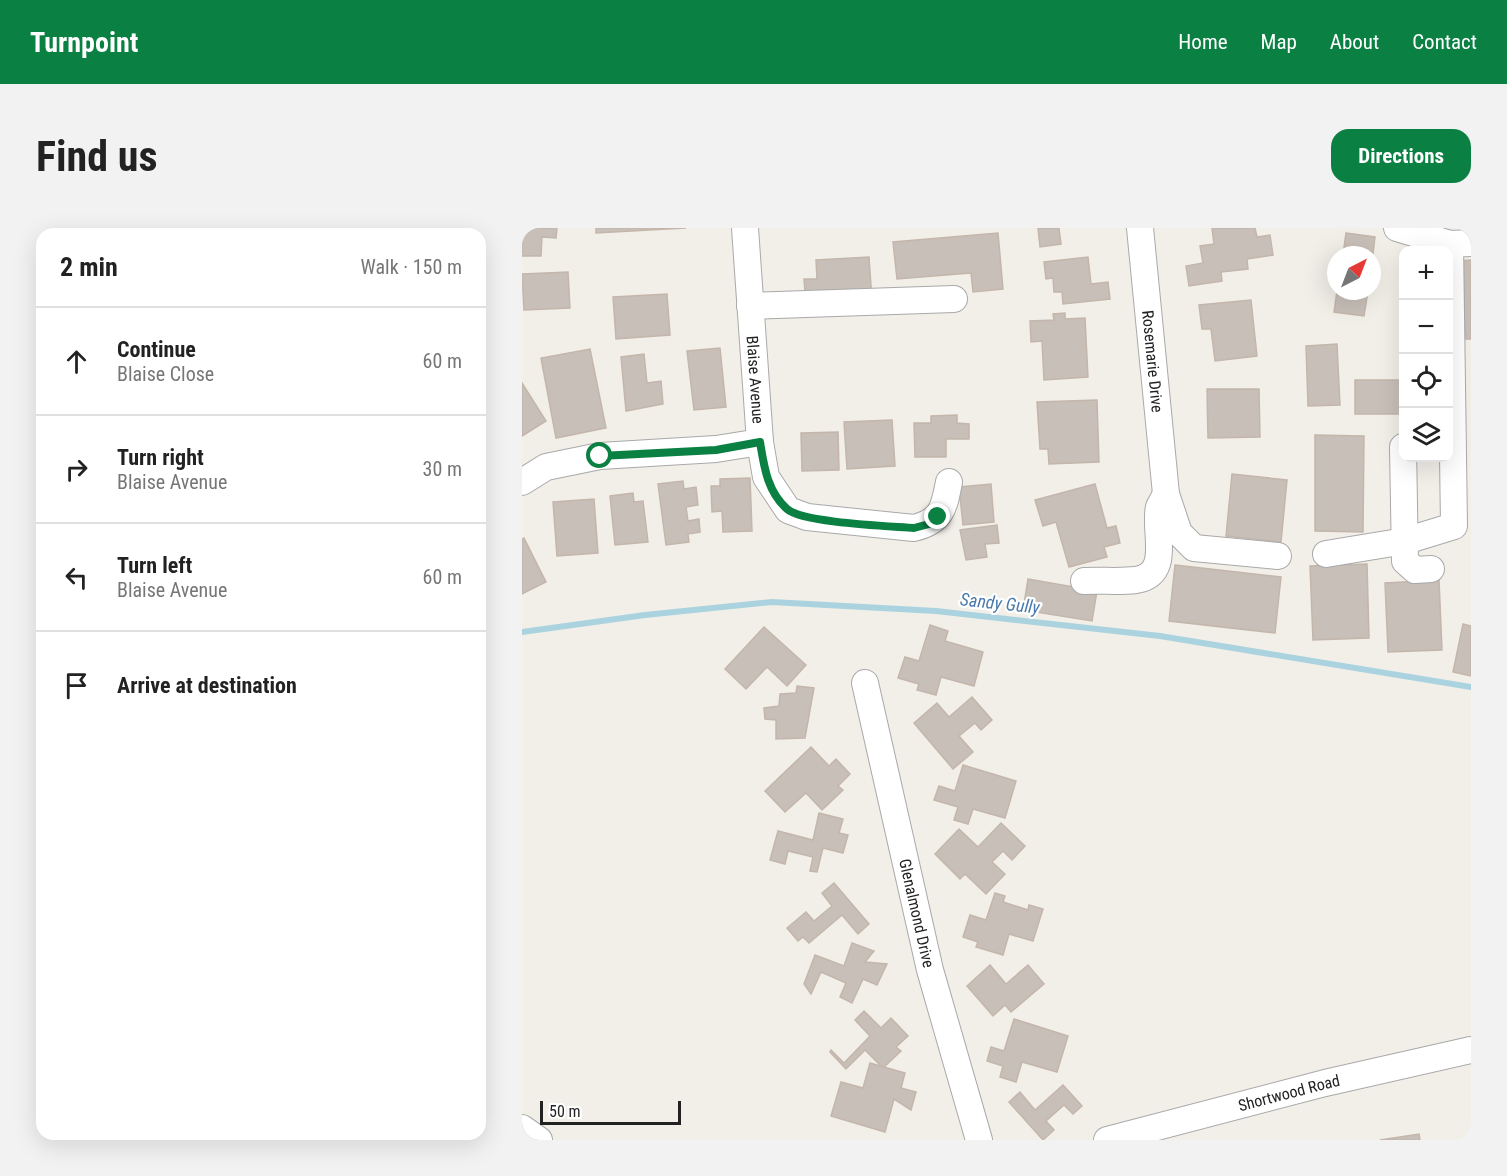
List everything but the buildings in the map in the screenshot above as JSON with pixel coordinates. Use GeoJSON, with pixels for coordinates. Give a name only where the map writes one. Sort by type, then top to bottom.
{"type":"FeatureCollection","features":[{"type":"Feature","properties":{"kind":"street","name":"Blaise Avenue"},"geometry":{"type":"LineString","coordinates":[[746,228],[760,442],[766,477],[774,493],[788,510],[807,518],[914,528],[929,524],[938,517],[944,505],[949,482]]}},
{"type":"Feature","properties":{"kind":"street","name":"Rosemarie Drive"},"geometry":{"type":"LineString","coordinates":[[1140,228],[1166,494]]}},
{"type":"Feature","properties":{"kind":"street"},"geometry":{"type":"LineString","coordinates":[[1326,554],[1405,541],[1454,526],[1460,244],[1397,228]]}},
{"type":"Feature","properties":{"kind":"street"},"geometry":{"type":"LineString","coordinates":[[750,306],[954,299]]}},
{"type":"Feature","properties":{"kind":"street"},"geometry":{"type":"LineString","coordinates":[[522,482],[546,467],[600,456],[716,450],[760,442]]}},
{"type":"Feature","properties":{"kind":"street"},"geometry":{"type":"LineString","coordinates":[[1402,462],[1405,561],[1415,570],[1431,569]]}},
{"type":"Feature","properties":{"kind":"street"},"geometry":{"type":"LineString","coordinates":[[1166,494],[1179,533],[1194,548],[1278,556]]}},
{"type":"Feature","properties":{"kind":"street"},"geometry":{"type":"LineString","coordinates":[[1084,581],[1138,580],[1149,575],[1156,565],[1160,551],[1160,507],[1166,494]]}},
{"type":"Feature","properties":{"kind":"street","name":"Glenalmond Drive"},"geometry":{"type":"LineString","coordinates":[[865,684],[930,970],[979,1140]]}},
{"type":"Feature","properties":{"kind":"street","name":"Shortwood Road"},"geometry":{"type":"LineString","coordinates":[[1111,1139],[1326,1083],[1471,1050]]}},
{"type":"Feature","properties":{"kind":"street"},"geometry":{"type":"LineString","coordinates":[[522,1128],[539,1140]]}},
{"type":"Feature","properties":{"kind":"waterway","name":"Sandy Gully"},"geometry":{"type":"LineString","coordinates":[[522,632],[645,615],[772,602],[936,611],[1160,636],[1471,687]]}},
{"type":"Feature","properties":{"kind":"route"},"geometry":{"type":"LineString","coordinates":[[600,456],[716,450],[760,442],[766,477],[774,493],[788,510],[807,518],[914,528],[929,524],[938,517]]}}]}
